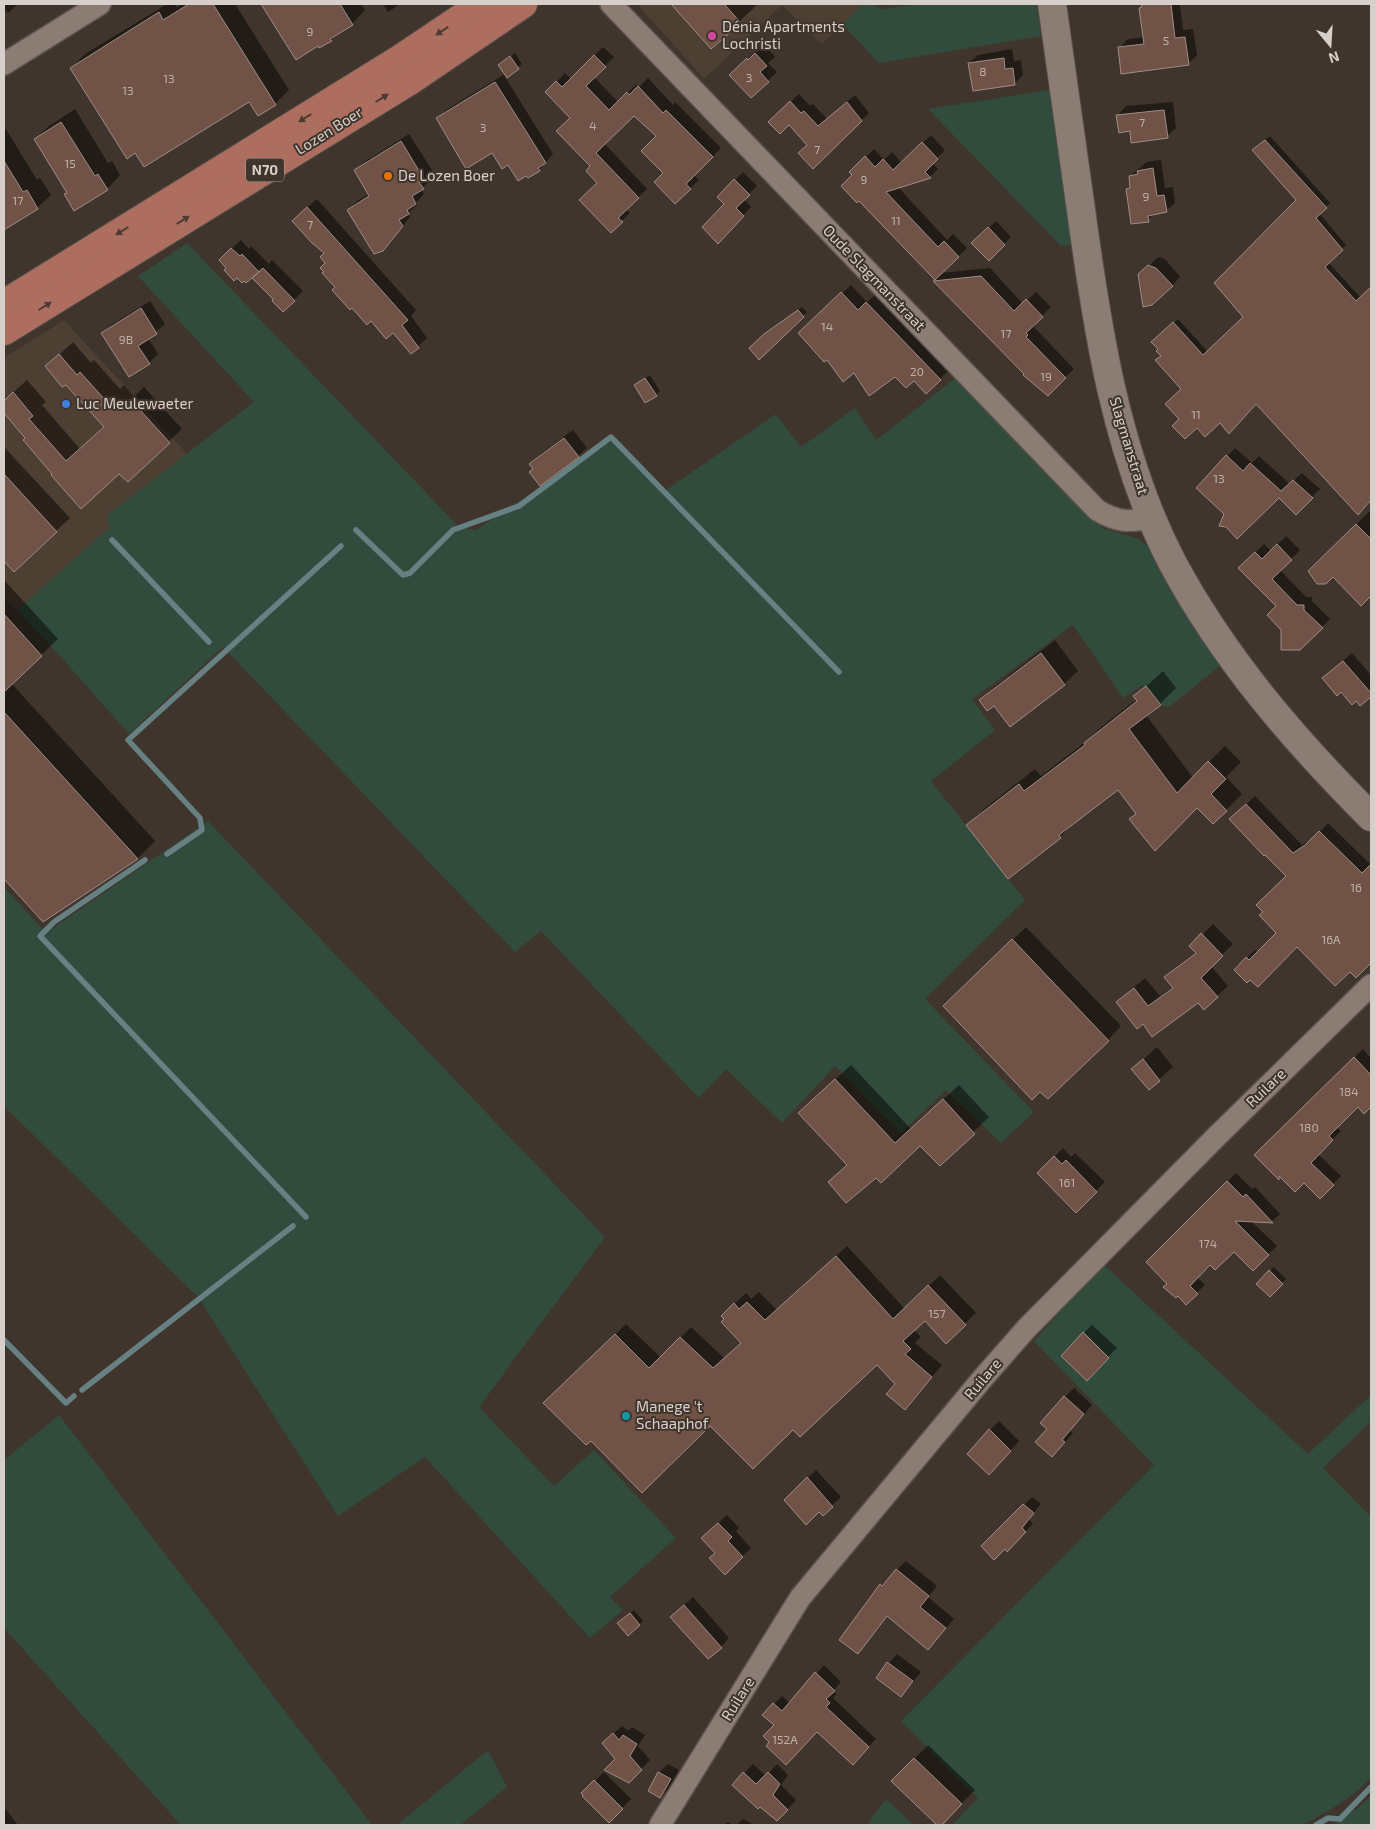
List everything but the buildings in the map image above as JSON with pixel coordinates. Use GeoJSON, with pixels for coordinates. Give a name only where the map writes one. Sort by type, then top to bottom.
{"type":"FeatureCollection","features":[{"type":"Feature","properties":{"kind":"main road","name":"Lozen Boer"},"geometry":{"type":"LineString","coordinates":[[4,304],[400,59],[482,4]]}},
{"type":"Feature","properties":{"kind":"main road","name":"Lozen Boer"},"geometry":{"type":"LineString","coordinates":[[4,331],[411,80],[523,4]]}},
{"type":"Feature","properties":{"kind":"main road","name":"Slagmanstraat"},"geometry":{"type":"LineString","coordinates":[[1052,4],[1099,330],[1109,382],[1122,429],[1152,517],[1172,561],[1236,664],[1289,732],[1371,817]]}},
{"type":"Feature","properties":{"kind":"street"},"geometry":{"type":"LineString","coordinates":[[4,64],[100,4]]}},
{"type":"Feature","properties":{"kind":"street","name":"Oude Slagmanstraat"},"geometry":{"type":"LineString","coordinates":[[610,4],[1097,510],[1109,517],[1120,520],[1134,521],[1152,517]]}},
{"type":"Feature","properties":{"kind":"street","name":"Ruilare"},"geometry":{"type":"LineString","coordinates":[[660,1825],[800,1598],[977,1386],[1026,1329],[1216,1137],[1371,985]]}},
{"type":"Feature","properties":{"kind":"shaded area"},"geometry":{"type":"Polygon","coordinates":[[[637,4],[864,4],[822,44],[782,5],[704,79],[637,4]]]}},
{"type":"Feature","properties":{"kind":"shaded area"},"geometry":{"type":"Polygon","coordinates":[[[64,320],[187,454],[107,516],[110,527],[17,610],[4,598],[4,358],[64,320]]]}},
{"type":"Feature","properties":{"kind":"green space"},"geometry":{"type":"Polygon","coordinates":[[[864,4],[879,4],[875,7],[885,9],[917,4],[1036,4],[1041,36],[879,63],[842,24],[864,4]]]}},
{"type":"Feature","properties":{"kind":"green space"},"geometry":{"type":"Polygon","coordinates":[[[1049,90],[1072,245],[1061,246],[928,109],[1049,90]]]}},
{"type":"Feature","properties":{"kind":"green space"},"geometry":{"type":"Polygon","coordinates":[[[187,243],[459,527],[476,530],[611,440],[663,492],[776,414],[801,447],[855,408],[876,440],[957,377],[1104,529],[1137,538],[1152,549],[1180,603],[1220,666],[1169,707],[1157,705],[1143,685],[1123,698],[1073,625],[972,699],[995,730],[931,781],[1025,900],[925,999],[1034,1112],[1001,1143],[946,1090],[901,1133],[835,1066],[782,1123],[726,1069],[699,1098],[541,931],[515,952],[223,647],[129,734],[17,610],[110,527],[106,516],[254,402],[138,276],[187,243]]]}},
{"type":"Feature","properties":{"kind":"green space"},"geometry":{"type":"Polygon","coordinates":[[[208,821],[605,1237],[479,1407],[554,1486],[594,1450],[676,1538],[610,1597],[623,1610],[590,1638],[425,1457],[338,1516],[198,1297],[4,1106],[4,887],[46,933],[208,821]]]}},
{"type":"Feature","properties":{"kind":"green space"},"geometry":{"type":"Polygon","coordinates":[[[1103,1264],[1308,1454],[1371,1395],[1371,1421],[1323,1468],[1371,1517],[1371,1778],[1339,1804],[1302,1825],[952,1825],[978,1798],[901,1721],[1154,1465],[1034,1341],[1103,1264]]]}},
{"type":"Feature","properties":{"kind":"green space"},"geometry":{"type":"Polygon","coordinates":[[[59,1415],[372,1825],[181,1825],[4,1628],[4,1460],[59,1415]]]}},
{"type":"Feature","properties":{"kind":"green space"},"geometry":{"type":"Polygon","coordinates":[[[488,1750],[507,1787],[460,1825],[397,1825],[488,1750]]]}},
{"type":"Feature","properties":{"kind":"green space"},"geometry":{"type":"Polygon","coordinates":[[[1371,1796],[1371,1825],[1339,1825],[1336,1822],[1358,1808],[1371,1796]]]}},
{"type":"Feature","properties":{"kind":"green space"},"geometry":{"type":"Polygon","coordinates":[[[886,1799],[914,1825],[867,1825],[886,1799]]]}},
{"type":"Feature","properties":{"kind":"waterway"},"geometry":{"type":"LineString","coordinates":[[356,530],[403,575],[410,573],[453,530],[519,506],[611,437],[839,672]]}},
{"type":"Feature","properties":{"kind":"waterway"},"geometry":{"type":"LineString","coordinates":[[112,540],[209,642]]}},
{"type":"Feature","properties":{"kind":"waterway"},"geometry":{"type":"LineString","coordinates":[[167,854],[202,830],[200,818],[128,740],[341,546]]}},
{"type":"Feature","properties":{"kind":"waterway"},"geometry":{"type":"LineString","coordinates":[[145,860],[54,922],[40,936],[306,1217]]}},
{"type":"Feature","properties":{"kind":"waterway"},"geometry":{"type":"LineString","coordinates":[[82,1390],[293,1226]]}},
{"type":"Feature","properties":{"kind":"waterway"},"geometry":{"type":"LineString","coordinates":[[4,1340],[66,1403],[74,1396]]}},
{"type":"Feature","properties":{"kind":"waterway"},"geometry":{"type":"LineString","coordinates":[[1316,1825],[1328,1818],[1340,1819],[1371,1787]]}},
{"type":"Feature","properties":{"kind":"place","name":"Dénia Apartments Lochristi"},"geometry":{"type":"Point","coordinates":[712,36]}},
{"type":"Feature","properties":{"kind":"place","name":"De Lozen Boer"},"geometry":{"type":"Point","coordinates":[388,176]}},
{"type":"Feature","properties":{"kind":"place","name":"Luc Meulewaeter"},"geometry":{"type":"Point","coordinates":[66,404]}},
{"type":"Feature","properties":{"kind":"place","name":"Manege 't Schaaphof"},"geometry":{"type":"Point","coordinates":[626,1416]}}]}
